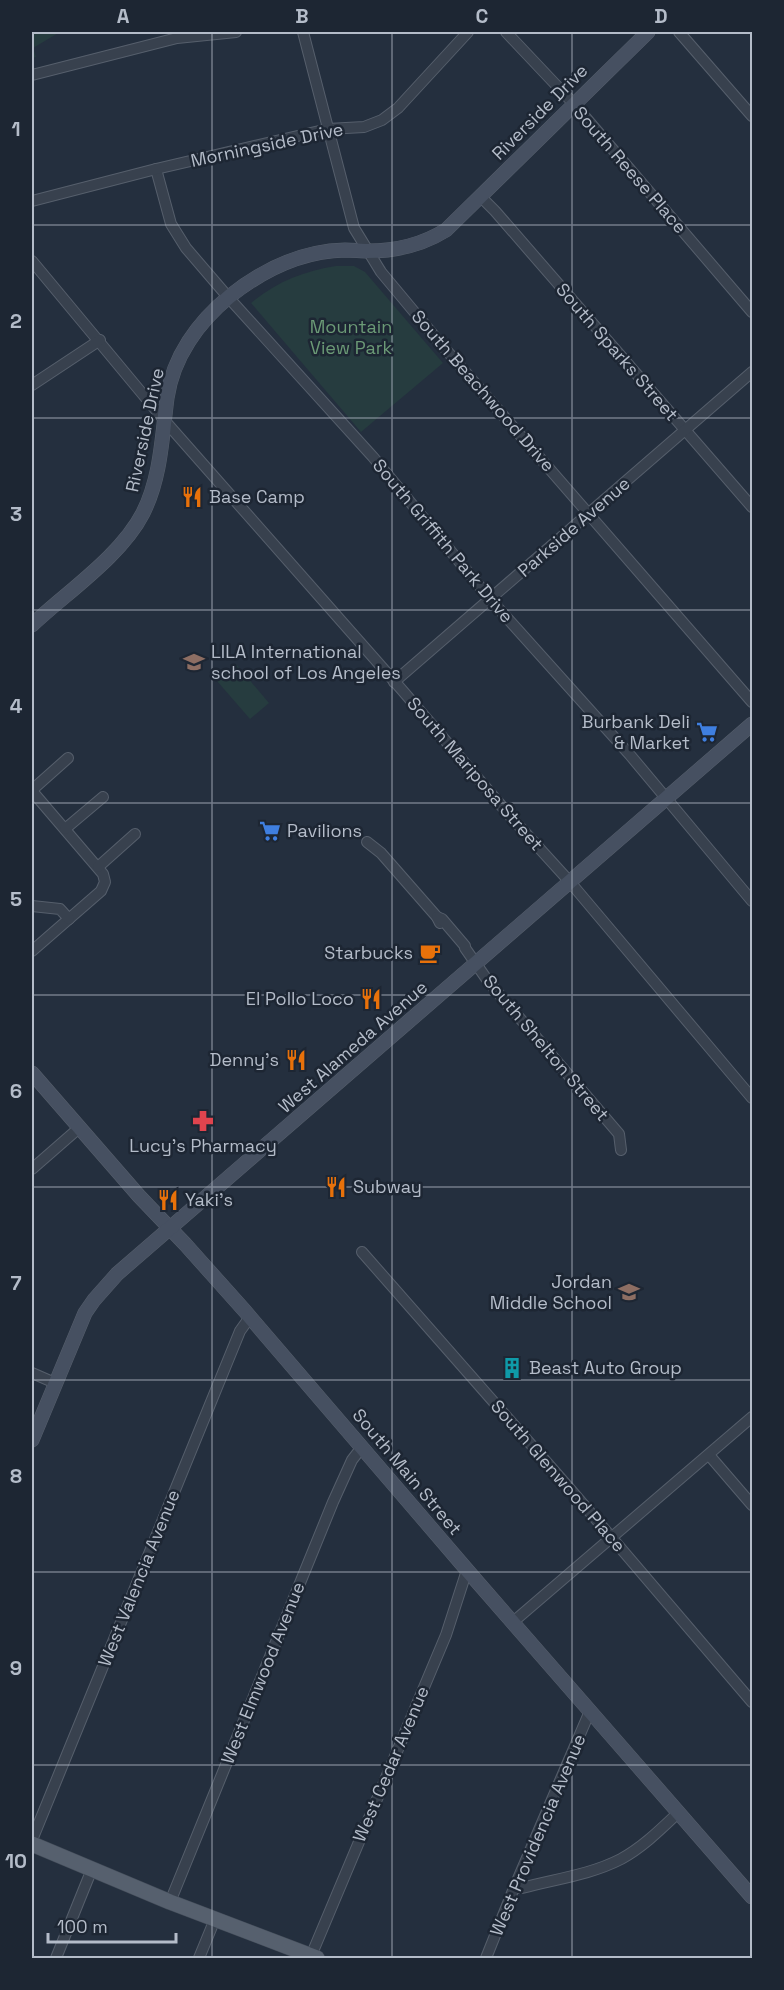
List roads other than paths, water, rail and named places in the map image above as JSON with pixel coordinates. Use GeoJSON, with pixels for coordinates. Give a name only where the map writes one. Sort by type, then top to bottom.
{"type":"FeatureCollection","features":[{"type":"Feature","properties":{"kind":"main road","name":"Riverside Drive"},"geometry":{"type":"LineString","coordinates":[[32,625],[112,554],[137,522],[155,480],[167,396],[172,377],[188,341],[208,316],[253,278],[282,263],[344,250],[367,251],[410,247],[446,230],[648,32]]}},
{"type":"Feature","properties":{"kind":"main road","name":"West Alameda Avenue"},"geometry":{"type":"LineString","coordinates":[[32,1440],[76,1332],[94,1300],[117,1274],[753,724]]}},
{"type":"Feature","properties":{"kind":"main road","name":"South Main Street"},"geometry":{"type":"LineString","coordinates":[[32,1073],[250,1317],[753,1898]]}},
{"type":"Feature","properties":{"kind":"main road"},"geometry":{"type":"LineString","coordinates":[[32,1842],[170,1902],[314,1957]]}},
{"type":"Feature","properties":{"kind":"street"},"geometry":{"type":"LineString","coordinates":[[32,75],[177,38],[236,32]]}},
{"type":"Feature","properties":{"kind":"street","name":"South Beachwood Drive"},"geometry":{"type":"LineString","coordinates":[[303,32],[354,228],[367,251],[387,280],[753,702]]}},
{"type":"Feature","properties":{"kind":"street","name":"Morningside Drive"},"geometry":{"type":"LineString","coordinates":[[32,201],[328,129],[364,127],[382,120],[398,108],[468,32]]}},
{"type":"Feature","properties":{"kind":"street","name":"South Reese Place"},"geometry":{"type":"LineString","coordinates":[[506,32],[574,104],[753,312]]}},
{"type":"Feature","properties":{"kind":"street"},"geometry":{"type":"LineString","coordinates":[[679,32],[753,116]]}},
{"type":"Feature","properties":{"kind":"street","name":"South Griffith Park Drive"},"geometry":{"type":"LineString","coordinates":[[156,169],[174,231],[228,297],[373,458],[491,600],[667,799],[753,901]]}},
{"type":"Feature","properties":{"kind":"street","name":"South Sparks Street"},"geometry":{"type":"LineString","coordinates":[[481,197],[753,507]]}},
{"type":"Feature","properties":{"kind":"street","name":"South Mariposa Street"},"geometry":{"type":"LineString","coordinates":[[32,261],[165,421],[511,818],[570,882],[753,1098]]}},
{"type":"Feature","properties":{"kind":"street"},"geometry":{"type":"LineString","coordinates":[[32,385],[100,340]]}},
{"type":"Feature","properties":{"kind":"street","name":"Parkside Avenue"},"geometry":{"type":"LineString","coordinates":[[394,682],[753,372]]}},
{"type":"Feature","properties":{"kind":"street"},"geometry":{"type":"LineString","coordinates":[[32,951],[101,891],[105,882],[104,874],[32,791],[68,758]]}},
{"type":"Feature","properties":{"kind":"street"},"geometry":{"type":"LineString","coordinates":[[65,829],[103,797]]}},
{"type":"Feature","properties":{"kind":"street"},"geometry":{"type":"LineString","coordinates":[[98,867],[135,834]]}},
{"type":"Feature","properties":{"kind":"street","name":"South Shelton Street"},"geometry":{"type":"LineString","coordinates":[[368,842],[381,853],[465,946],[476,964],[619,1134],[621,1150]]}},
{"type":"Feature","properties":{"kind":"street"},"geometry":{"type":"LineString","coordinates":[[32,906],[60,909],[69,919]]}},
{"type":"Feature","properties":{"kind":"street"},"geometry":{"type":"LineString","coordinates":[[32,1169],[79,1128]]}},
{"type":"Feature","properties":{"kind":"street","name":"South Glenwood Place"},"geometry":{"type":"LineString","coordinates":[[362,1252],[753,1702]]}},
{"type":"Feature","properties":{"kind":"street","name":"West Valencia Avenue"},"geometry":{"type":"LineString","coordinates":[[32,1842],[198,1431],[240,1331],[250,1317]]}},
{"type":"Feature","properties":{"kind":"street"},"geometry":{"type":"LineString","coordinates":[[32,1373],[55,1383]]}},
{"type":"Feature","properties":{"kind":"street"},"geometry":{"type":"LineString","coordinates":[[513,1622],[753,1417]]}},
{"type":"Feature","properties":{"kind":"street","name":"West Elmwood Avenue"},"geometry":{"type":"LineString","coordinates":[[170,1902],[333,1502],[352,1460],[362,1447]]}},
{"type":"Feature","properties":{"kind":"street"},"geometry":{"type":"LineString","coordinates":[[709,1455],[753,1505]]}},
{"type":"Feature","properties":{"kind":"street","name":"West Cedar Avenue"},"geometry":{"type":"LineString","coordinates":[[314,1957],[446,1635],[467,1570]]}},
{"type":"Feature","properties":{"kind":"street","name":"West Providencia Avenue"},"geometry":{"type":"LineString","coordinates":[[486,1959],[590,1711]]}},
{"type":"Feature","properties":{"kind":"street"},"geometry":{"type":"LineString","coordinates":[[514,1888],[591,1871],[621,1859],[644,1845],[679,1812]]}},
{"type":"Feature","properties":{"kind":"street"},"geometry":{"type":"LineString","coordinates":[[56,1959],[92,1869]]}},
{"type":"Feature","properties":{"kind":"street"},"geometry":{"type":"LineString","coordinates":[[199,1959],[215,1919]]}},
{"type":"Feature","properties":{"kind":"place","name":"Base Camp"},"geometry":{"type":"Point","coordinates":[192,497]}},
{"type":"Feature","properties":{"kind":"place","name":"LILA International school of Los Angeles"},"geometry":{"type":"Point","coordinates":[194,662]}},
{"type":"Feature","properties":{"kind":"place","name":"Burbank Deli & Market"},"geometry":{"type":"Point","coordinates":[707,732]}},
{"type":"Feature","properties":{"kind":"place","name":"Pavilions"},"geometry":{"type":"Point","coordinates":[270,831]}},
{"type":"Feature","properties":{"kind":"place","name":"Starbucks"},"geometry":{"type":"Point","coordinates":[430,953]}},
{"type":"Feature","properties":{"kind":"place","name":"El Pollo Loco"},"geometry":{"type":"Point","coordinates":[371,999]}},
{"type":"Feature","properties":{"kind":"place","name":"Denny's"},"geometry":{"type":"Point","coordinates":[296,1060]}},
{"type":"Feature","properties":{"kind":"place","name":"Lucy's Pharmacy"},"geometry":{"type":"Point","coordinates":[203,1121]}},
{"type":"Feature","properties":{"kind":"place","name":"Subway"},"geometry":{"type":"Point","coordinates":[336,1187]}},
{"type":"Feature","properties":{"kind":"place","name":"Yaki's"},"geometry":{"type":"Point","coordinates":[168,1200]}},
{"type":"Feature","properties":{"kind":"place","name":"Jordan Middle School"},"geometry":{"type":"Point","coordinates":[629,1292]}},
{"type":"Feature","properties":{"kind":"place","name":"Beast Auto Group"},"geometry":{"type":"Point","coordinates":[512,1368]}},
{"type":"Feature","properties":{"kind":"park label","name":"Mountain View Park"},"geometry":{"type":"Point","coordinates":[351,337]}}]}
